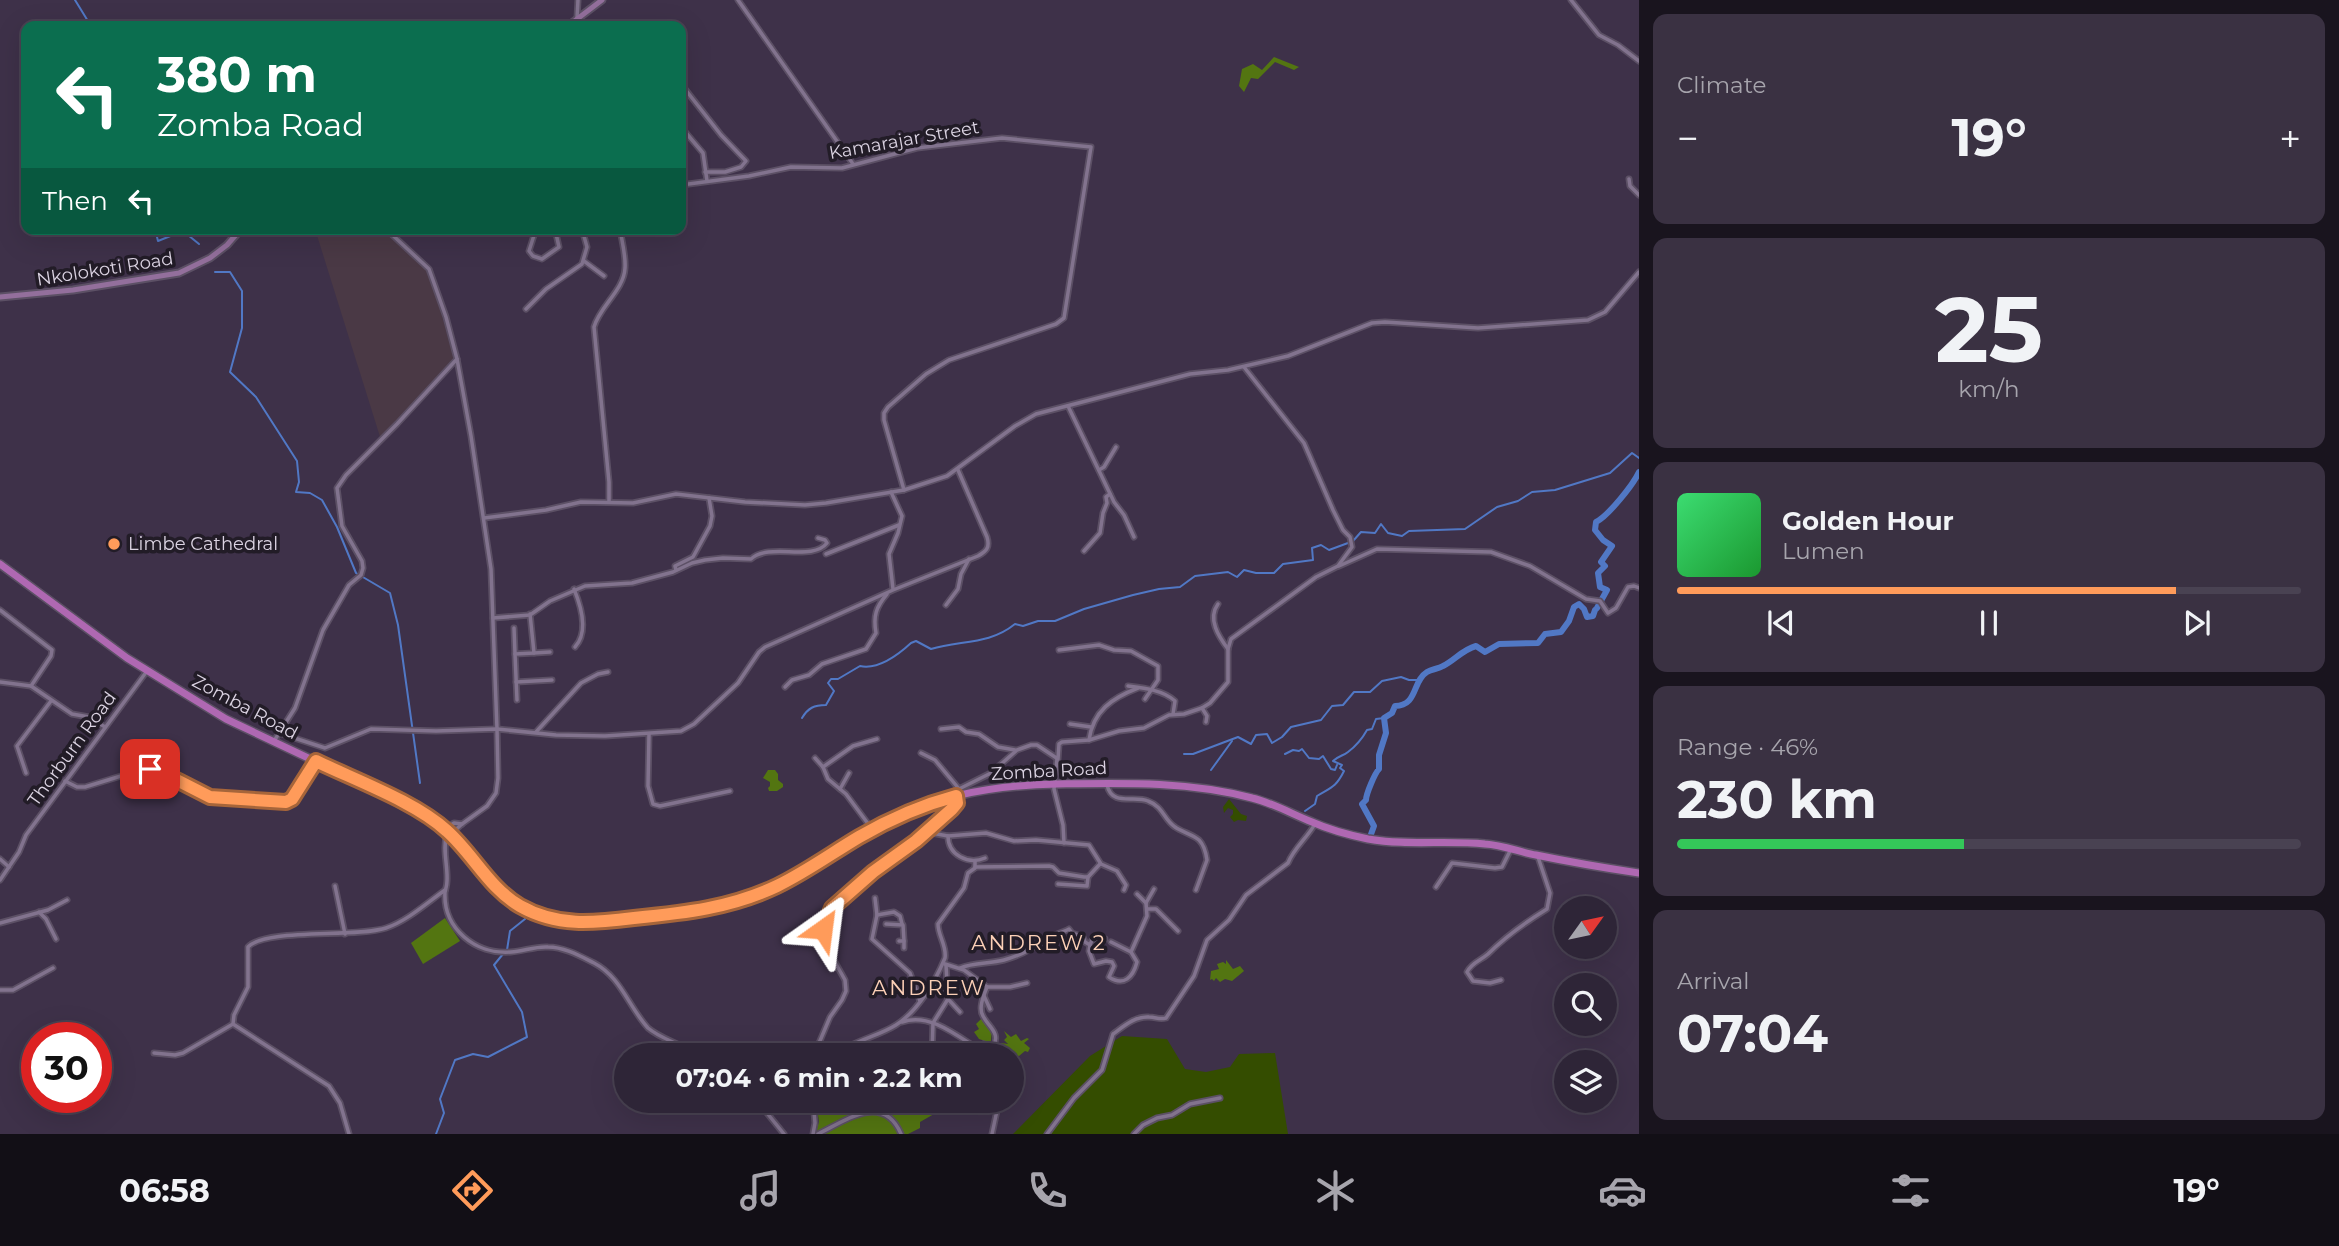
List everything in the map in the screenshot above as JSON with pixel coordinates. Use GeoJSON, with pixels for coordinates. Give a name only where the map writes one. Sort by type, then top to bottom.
{"type":"FeatureCollection","features":[{"type":"Feature","properties":{"kind":"highway","name":"Zomba Road"},"geometry":{"type":"LineString","coordinates":[[0,564],[147,671],[226,719],[415,808],[448,832],[493,884],[519,905],[554,919],[580,923],[691,913],[740,901],[789,880],[872,830],[960,793],[1054,784],[1175,785],[1205,788],[1264,802],[1315,824],[1350,835],[1383,841],[1483,844],[1639,873]]}},
{"type":"Feature","properties":{"kind":"main road"},"geometry":{"type":"LineString","coordinates":[[576,21],[599,1]]}},
{"type":"Feature","properties":{"kind":"main road","name":"Nkolokoti Road"},"geometry":{"type":"LineString","coordinates":[[0,297],[73,290],[180,273],[210,258],[236,235]]}},
{"type":"Feature","properties":{"kind":"street"},"geometry":{"type":"LineString","coordinates":[[574,21],[578,0]]}},
{"type":"Feature","properties":{"kind":"street"},"geometry":{"type":"LineString","coordinates":[[738,0],[854,165]]}},
{"type":"Feature","properties":{"kind":"street"},"geometry":{"type":"LineString","coordinates":[[1572,0],[1599,35],[1639,61]]}},
{"type":"Feature","properties":{"kind":"street"},"geometry":{"type":"LineString","coordinates":[[686,90],[721,135],[746,161],[741,167],[725,172],[705,172]]}},
{"type":"Feature","properties":{"kind":"street"},"geometry":{"type":"LineString","coordinates":[[686,133],[703,153],[707,181]]}},
{"type":"Feature","properties":{"kind":"street","name":"Kamarajar Street"},"geometry":{"type":"LineString","coordinates":[[686,184],[791,167],[834,168],[917,148],[1002,138],[1091,147],[1064,318],[1056,324],[949,360],[926,374],[886,410],[884,419],[904,490]]}},
{"type":"Feature","properties":{"kind":"street"},"geometry":{"type":"LineString","coordinates":[[1629,179],[1630,186],[1639,195]]}},
{"type":"Feature","properties":{"kind":"street"},"geometry":{"type":"LineString","coordinates":[[392,235],[431,272],[457,359],[491,569],[497,729],[496,793],[486,807],[448,832]]}},
{"type":"Feature","properties":{"kind":"street"},"geometry":{"type":"LineString","coordinates":[[534,235],[529,251],[533,256],[542,259],[559,247],[556,235]]}},
{"type":"Feature","properties":{"kind":"street"},"geometry":{"type":"LineString","coordinates":[[526,309],[546,289],[584,261],[587,247],[584,235]]}},
{"type":"Feature","properties":{"kind":"street"},"geometry":{"type":"LineString","coordinates":[[609,502],[594,327],[625,272],[621,235]]}},
{"type":"Feature","properties":{"kind":"street"},"geometry":{"type":"LineString","coordinates":[[584,261],[604,276]]}},
{"type":"Feature","properties":{"kind":"street"},"geometry":{"type":"LineString","coordinates":[[484,518],[546,510],[581,502],[634,503],[676,494],[805,505],[904,490],[939,480],[958,469],[1027,418],[1190,374],[1244,367],[1288,356],[1372,323],[1478,328],[1588,320],[1605,312],[1639,272]]}},
{"type":"Feature","properties":{"kind":"street"},"geometry":{"type":"LineString","coordinates":[[274,741],[295,708],[323,630],[349,585],[363,568],[362,561],[342,526],[337,488],[346,475],[457,359]]}},
{"type":"Feature","properties":{"kind":"street"},"geometry":{"type":"LineString","coordinates":[[1244,367],[1304,443],[1333,510],[1343,530],[1350,537],[1352,547],[1338,566]]}},
{"type":"Feature","properties":{"kind":"street"},"geometry":{"type":"LineString","coordinates":[[1068,406],[1134,537]]}},
{"type":"Feature","properties":{"kind":"street"},"geometry":{"type":"LineString","coordinates":[[1099,471],[1116,447]]}},
{"type":"Feature","properties":{"kind":"street"},"geometry":{"type":"LineString","coordinates":[[279,733],[325,748],[370,729],[497,729],[568,735],[649,734],[690,727],[738,683],[765,647],[984,553],[989,546],[987,537],[958,469]]}},
{"type":"Feature","properties":{"kind":"street"},"geometry":{"type":"LineString","coordinates":[[891,492],[902,516],[889,554],[893,590]]}},
{"type":"Feature","properties":{"kind":"street"},"geometry":{"type":"LineString","coordinates":[[1084,551],[1100,533],[1106,497],[1110,494]]}},
{"type":"Feature","properties":{"kind":"street"},"geometry":{"type":"LineString","coordinates":[[676,570],[675,566],[693,557],[710,526],[712,516],[709,498]]}},
{"type":"Feature","properties":{"kind":"street"},"geometry":{"type":"LineString","coordinates":[[826,554],[900,524]]}},
{"type":"Feature","properties":{"kind":"street"},"geometry":{"type":"LineString","coordinates":[[494,618],[530,614],[550,601],[585,586],[632,583],[705,560],[751,559],[757,553],[818,550],[827,543],[818,538]]}},
{"type":"Feature","properties":{"kind":"street"},"geometry":{"type":"LineString","coordinates":[[1064,843],[1054,784],[1061,742],[1089,740],[1119,731],[1144,728],[1174,714],[1184,714],[1210,703],[1228,682],[1228,649],[1231,639],[1316,577],[1338,566],[1377,549],[1491,552],[1530,566],[1586,599],[1600,601],[1608,613],[1616,608],[1628,587],[1639,588]]}},
{"type":"Feature","properties":{"kind":"street"},"geometry":{"type":"LineString","coordinates":[[946,606],[958,589],[961,573],[969,559]]}},
{"type":"Feature","properties":{"kind":"street"},"geometry":{"type":"LineString","coordinates":[[575,589],[582,614],[581,640],[575,647]]}},
{"type":"Feature","properties":{"kind":"street"},"geometry":{"type":"LineString","coordinates":[[785,687],[792,680],[809,676],[822,664],[866,649],[876,633],[873,620],[876,609],[893,590]]}},
{"type":"Feature","properties":{"kind":"street"},"geometry":{"type":"LineString","coordinates":[[1218,604],[1214,609],[1214,626],[1228,649]]}},
{"type":"Feature","properties":{"kind":"street"},"geometry":{"type":"LineString","coordinates":[[0,610],[52,650],[51,656],[31,686]]}},
{"type":"Feature","properties":{"kind":"street"},"geometry":{"type":"LineString","coordinates":[[530,614],[534,653]]}},
{"type":"Feature","properties":{"kind":"street"},"geometry":{"type":"LineString","coordinates":[[514,628],[517,700]]}},
{"type":"Feature","properties":{"kind":"street"},"geometry":{"type":"LineString","coordinates":[[1059,650],[1093,645],[1131,651],[1158,666],[1158,680],[1144,699]]}},
{"type":"Feature","properties":{"kind":"street"},"geometry":{"type":"LineString","coordinates":[[515,654],[550,652]]}},
{"type":"Feature","properties":{"kind":"street","name":"Thorburn Road"},"geometry":{"type":"LineString","coordinates":[[0,880],[26,835],[147,671]]}},
{"type":"Feature","properties":{"kind":"street"},"geometry":{"type":"LineString","coordinates":[[536,733],[577,687],[590,678],[608,672]]}},
{"type":"Feature","properties":{"kind":"street"},"geometry":{"type":"LineString","coordinates":[[516,682],[552,680]]}},
{"type":"Feature","properties":{"kind":"street"},"geometry":{"type":"LineString","coordinates":[[0,682],[31,686],[72,714],[89,717],[105,727]]}},
{"type":"Feature","properties":{"kind":"street"},"geometry":{"type":"LineString","coordinates":[[1128,686],[1163,693],[1174,699],[1174,714]]}},
{"type":"Feature","properties":{"kind":"street"},"geometry":{"type":"LineString","coordinates":[[1089,740],[1091,727],[1100,710],[1138,688]]}},
{"type":"Feature","properties":{"kind":"street"},"geometry":{"type":"LineString","coordinates":[[26,773],[16,746],[51,701]]}},
{"type":"Feature","properties":{"kind":"street"},"geometry":{"type":"LineString","coordinates":[[1202,708],[1207,716],[1206,722]]}},
{"type":"Feature","properties":{"kind":"street"},"geometry":{"type":"LineString","coordinates":[[1070,724],[1091,727]]}},
{"type":"Feature","properties":{"kind":"street"},"geometry":{"type":"LineString","coordinates":[[941,729],[959,727],[966,732],[979,734],[998,747],[1017,750]]}},
{"type":"Feature","properties":{"kind":"street"},"geometry":{"type":"LineString","coordinates":[[649,734],[648,786],[653,804],[660,806],[730,791]]}},
{"type":"Feature","properties":{"kind":"street"},"geometry":{"type":"LineString","coordinates":[[823,767],[853,746],[877,739]]}},
{"type":"Feature","properties":{"kind":"street"},"geometry":{"type":"LineString","coordinates":[[819,1043],[830,1017],[846,991],[844,977],[827,948],[823,932],[828,913],[954,807],[960,793],[991,773],[1017,750],[1034,745],[1057,759]]}},
{"type":"Feature","properties":{"kind":"street"},"geometry":{"type":"LineString","coordinates":[[921,753],[935,760],[960,793]]}},
{"type":"Feature","properties":{"kind":"street"},"geometry":{"type":"LineString","coordinates":[[814,758],[872,830]]}},
{"type":"Feature","properties":{"kind":"street"},"geometry":{"type":"LineString","coordinates":[[65,781],[77,787],[85,787],[134,772],[155,769],[210,797],[288,801],[296,794],[316,761]]}},
{"type":"Feature","properties":{"kind":"street"},"geometry":{"type":"LineString","coordinates":[[840,789],[849,773]]}},
{"type":"Feature","properties":{"kind":"street"},"geometry":{"type":"LineString","coordinates":[[1107,785],[1111,794],[1119,798],[1152,802],[1163,810],[1171,825],[1201,842],[1207,860],[1196,890]]}},
{"type":"Feature","properties":{"kind":"street"},"geometry":{"type":"LineString","coordinates":[[462,824],[454,823],[445,842],[446,905],[456,930],[472,943],[489,951],[507,953],[550,946],[602,967],[615,979],[648,1028],[678,1043]]}},
{"type":"Feature","properties":{"kind":"street"},"geometry":{"type":"LineString","coordinates":[[1046,1134],[1074,1098],[1102,1070],[1113,1034],[1139,1018],[1166,1018],[1194,976],[1207,940],[1229,920],[1246,895],[1288,863],[1315,824]]}},
{"type":"Feature","properties":{"kind":"street"},"geometry":{"type":"LineString","coordinates":[[926,832],[948,836],[986,833],[1014,841],[1089,845],[1101,863],[1119,873],[1126,885],[1124,890]]}},
{"type":"Feature","properties":{"kind":"street"},"geometry":{"type":"LineString","coordinates":[[948,836],[948,844],[957,855],[975,861],[985,858]]}},
{"type":"Feature","properties":{"kind":"street"},"geometry":{"type":"LineString","coordinates":[[1436,887],[1452,863],[1495,868],[1502,866],[1511,848]]}},
{"type":"Feature","properties":{"kind":"street"},"geometry":{"type":"LineString","coordinates":[[1501,980],[1490,983],[1473,981],[1467,972],[1471,964],[1486,956],[1512,933],[1547,909],[1550,893],[1537,855]]}},
{"type":"Feature","properties":{"kind":"street"},"geometry":{"type":"LineString","coordinates":[[0,859],[9,867]]}},
{"type":"Feature","properties":{"kind":"street"},"geometry":{"type":"LineString","coordinates":[[975,861],[975,867]]}},
{"type":"Feature","properties":{"kind":"street"},"geometry":{"type":"LineString","coordinates":[[1058,884],[1087,886],[1088,877],[1101,863]]}},
{"type":"Feature","properties":{"kind":"street"},"geometry":{"type":"LineString","coordinates":[[932,1043],[933,1023],[948,997],[946,950],[938,924],[964,888],[967,875],[975,867],[1049,866],[1059,873],[1088,877]]}},
{"type":"Feature","properties":{"kind":"street"},"geometry":{"type":"LineString","coordinates":[[335,886],[345,934]]}},
{"type":"Feature","properties":{"kind":"street"},"geometry":{"type":"LineString","coordinates":[[1146,903],[1154,889]]}},
{"type":"Feature","properties":{"kind":"street"},"geometry":{"type":"LineString","coordinates":[[233,1024],[234,1015],[248,987],[246,957],[250,944],[280,937],[379,930],[395,924],[445,890]]}},
{"type":"Feature","properties":{"kind":"street"},"geometry":{"type":"LineString","coordinates":[[1131,952],[1148,909],[1137,894]]}},
{"type":"Feature","properties":{"kind":"street"},"geometry":{"type":"LineString","coordinates":[[875,898],[877,915],[872,939],[910,973],[920,1002]]}},
{"type":"Feature","properties":{"kind":"street"},"geometry":{"type":"LineString","coordinates":[[0,923],[54,908],[67,900]]}},
{"type":"Feature","properties":{"kind":"street"},"geometry":{"type":"LineString","coordinates":[[1148,909],[1156,909],[1178,931]]}},
{"type":"Feature","properties":{"kind":"street"},"geometry":{"type":"LineString","coordinates":[[39,912],[46,919],[56,939]]}},
{"type":"Feature","properties":{"kind":"street"},"geometry":{"type":"LineString","coordinates":[[877,915],[894,912],[900,916],[903,925],[901,941],[904,948]]}},
{"type":"Feature","properties":{"kind":"street"},"geometry":{"type":"LineString","coordinates":[[886,924],[903,925]]}},
{"type":"Feature","properties":{"kind":"street"},"geometry":{"type":"LineString","coordinates":[[960,968],[1022,954],[1037,947],[1045,938],[1060,934],[1066,929],[1083,937],[1090,945]]}},
{"type":"Feature","properties":{"kind":"street"},"geometry":{"type":"LineString","coordinates":[[1105,939],[1091,940],[1089,951],[1094,964],[1112,962],[1114,965],[1109,977],[1124,981],[1132,977],[1137,962],[1131,952],[1111,942]]}},
{"type":"Feature","properties":{"kind":"street"},"geometry":{"type":"LineString","coordinates":[[945,964],[960,968],[987,987],[1010,987],[1027,983]]}},
{"type":"Feature","properties":{"kind":"street"},"geometry":{"type":"LineString","coordinates":[[897,1024],[920,1002],[945,964]]}},
{"type":"Feature","properties":{"kind":"street"},"geometry":{"type":"LineString","coordinates":[[0,990],[13,990],[53,968]]}},
{"type":"Feature","properties":{"kind":"street"},"geometry":{"type":"LineString","coordinates":[[931,984],[939,993],[948,997],[960,1013]]}},
{"type":"Feature","properties":{"kind":"street"},"geometry":{"type":"LineString","coordinates":[[987,987],[982,1013],[993,1027],[996,1043]]}},
{"type":"Feature","properties":{"kind":"street"},"geometry":{"type":"LineString","coordinates":[[984,996],[990,1009]]}},
{"type":"Feature","properties":{"kind":"street"},"geometry":{"type":"LineString","coordinates":[[855,1043],[914,1019],[933,1023],[967,1043]]}},
{"type":"Feature","properties":{"kind":"street"},"geometry":{"type":"LineString","coordinates":[[154,1053],[183,1053],[233,1024]]}},
{"type":"Feature","properties":{"kind":"street"},"geometry":{"type":"LineString","coordinates":[[233,1024],[329,1086],[340,1103],[349,1134]]}},
{"type":"Feature","properties":{"kind":"street"},"geometry":{"type":"LineString","coordinates":[[1134,1134],[1143,1125],[1171,1115],[1190,1104],[1220,1098]]}},
{"type":"Feature","properties":{"kind":"street"},"geometry":{"type":"LineString","coordinates":[[766,1113],[784,1134]]}},
{"type":"Feature","properties":{"kind":"street"},"geometry":{"type":"LineString","coordinates":[[814,1113],[815,1134],[860,1113],[888,1115],[896,1122],[901,1134]]}},
{"type":"Feature","properties":{"kind":"street"},"geometry":{"type":"LineString","coordinates":[[992,1134],[996,1113]]}},
{"type":"Feature","properties":{"kind":"shaded area"},"geometry":{"type":"Polygon","coordinates":[[[317,235],[392,235],[429,269],[454,359],[381,440],[317,235]]]}},
{"type":"Feature","properties":{"kind":"green space"},"geometry":{"type":"Polygon","coordinates":[[[1274,57],[1299,67],[1294,70],[1275,62],[1258,79],[1251,78],[1244,92],[1239,86],[1242,69],[1253,64],[1262,70],[1274,57]]]}},
{"type":"Feature","properties":{"kind":"green space"},"geometry":{"type":"Polygon","coordinates":[[[768,770],[775,770],[778,780],[783,784],[777,791],[769,791],[770,782],[763,778],[768,770]]]}},
{"type":"Feature","properties":{"kind":"green space"},"geometry":{"type":"Polygon","coordinates":[[[1229,799],[1241,814],[1247,816],[1246,821],[1234,822],[1230,817],[1233,810],[1228,808],[1224,813],[1223,807],[1229,799]]]}},
{"type":"Feature","properties":{"kind":"green space"},"geometry":{"type":"Polygon","coordinates":[[[445,918],[460,941],[423,964],[411,943],[445,918]]]}},
{"type":"Feature","properties":{"kind":"green space"},"geometry":{"type":"Polygon","coordinates":[[[1226,960],[1233,969],[1240,966],[1244,971],[1232,981],[1225,979],[1220,982],[1216,978],[1214,981],[1210,980],[1211,971],[1219,969],[1217,964],[1226,964],[1226,960]]]}},
{"type":"Feature","properties":{"kind":"green space"},"geometry":{"type":"Polygon","coordinates":[[[981,1019],[992,1029],[991,1041],[979,1039],[974,1032],[979,1029],[976,1024],[981,1019]]]}},
{"type":"Feature","properties":{"kind":"green space"},"geometry":{"type":"Polygon","coordinates":[[[1004,1031],[1011,1037],[1016,1034],[1021,1041],[1029,1039],[1024,1043],[1007,1043],[1004,1040],[1007,1037],[1004,1031]]]}},
{"type":"Feature","properties":{"kind":"green space"},"geometry":{"type":"Polygon","coordinates":[[[1122,1036],[1167,1039],[1185,1069],[1206,1072],[1230,1067],[1239,1054],[1275,1053],[1288,1134],[1013,1134],[1090,1056],[1122,1036]]]}},
{"type":"Feature","properties":{"kind":"green space"},"geometry":{"type":"Polygon","coordinates":[[[1024,1043],[1030,1048],[1028,1052],[1025,1051],[1024,1043]]]}},
{"type":"Feature","properties":{"kind":"green space"},"geometry":{"type":"Polygon","coordinates":[[[818,1113],[934,1113],[920,1122],[920,1128],[908,1134],[815,1134],[819,1122],[818,1113]]]}},
{"type":"Feature","properties":{"kind":"waterway"},"geometry":{"type":"LineString","coordinates":[[75,0],[88,21]]}},
{"type":"Feature","properties":{"kind":"waterway"},"geometry":{"type":"LineString","coordinates":[[156,235],[158,241],[173,235]]}},
{"type":"Feature","properties":{"kind":"waterway"},"geometry":{"type":"LineString","coordinates":[[188,235],[199,244]]}},
{"type":"Feature","properties":{"kind":"waterway"},"geometry":{"type":"LineString","coordinates":[[215,272],[230,272],[242,291],[242,328],[230,372],[256,397],[297,461],[299,482],[296,492],[310,493],[322,500],[337,527],[356,573],[390,593],[398,625],[420,783]]}},
{"type":"Feature","properties":{"kind":"waterway"},"geometry":{"type":"LineString","coordinates":[[1353,541],[1361,532],[1375,533],[1381,524],[1388,533],[1402,536],[1409,531],[1465,529],[1497,507],[1518,501],[1532,492],[1555,490],[1610,473],[1632,453],[1639,458]]}},
{"type":"Feature","properties":{"kind":"waterway"},"geometry":{"type":"LineString","coordinates":[[1597,608],[1607,590],[1600,587],[1598,573],[1605,566],[1601,562],[1612,546],[1595,530],[1596,522],[1620,500],[1639,472]]}},
{"type":"Feature","properties":{"kind":"waterway"},"geometry":{"type":"LineString","coordinates":[[802,718],[812,708],[826,705],[834,691],[828,683],[831,679],[838,679],[860,666],[881,664],[916,641],[931,649],[985,639],[1015,624],[1023,626],[1038,621],[1055,621],[1084,609],[1133,595],[1180,587],[1195,576],[1228,572],[1237,577],[1244,570],[1274,573],[1283,564],[1313,560],[1312,548],[1321,545],[1329,550],[1348,543]]}},
{"type":"Feature","properties":{"kind":"waterway"},"geometry":{"type":"LineString","coordinates":[[1370,837],[1374,826],[1362,804],[1379,769],[1379,755],[1386,733],[1384,718],[1392,713],[1395,706],[1408,702],[1422,676],[1476,646],[1485,652],[1499,644],[1538,643],[1545,634],[1561,632],[1574,607],[1579,604],[1587,617],[1593,616],[1595,610]]}},
{"type":"Feature","properties":{"kind":"waterway"},"geometry":{"type":"LineString","coordinates":[[1184,754],[1193,754],[1238,737],[1251,744],[1256,735],[1267,734],[1272,743],[1291,727],[1321,720],[1332,706],[1343,705],[1354,692],[1370,692],[1382,681],[1401,677],[1420,680]]}},
{"type":"Feature","properties":{"kind":"waterway"},"geometry":{"type":"LineString","coordinates":[[1305,811],[1315,804],[1317,796],[1339,780],[1344,771],[1340,768],[1342,765],[1333,761],[1354,747],[1367,730],[1372,729],[1376,719],[1384,718]]}},
{"type":"Feature","properties":{"kind":"waterway"},"geometry":{"type":"LineString","coordinates":[[1211,770],[1232,741]]}},
{"type":"Feature","properties":{"kind":"waterway"},"geometry":{"type":"LineString","coordinates":[[1285,754],[1302,749],[1309,758],[1319,759],[1323,756],[1331,769],[1335,770],[1337,765]]}},
{"type":"Feature","properties":{"kind":"waterway"},"geometry":{"type":"LineString","coordinates":[[507,950],[510,931],[525,919]]}},
{"type":"Feature","properties":{"kind":"waterway"},"geometry":{"type":"LineString","coordinates":[[436,1134],[444,1113],[440,1099],[455,1060],[473,1054],[488,1057],[527,1037],[522,1012],[494,965],[503,954]]}},
{"type":"Feature","properties":{"kind":"place","name":"Limbe Cathedral"},"geometry":{"type":"Point","coordinates":[114,544]}},
{"type":"Feature","properties":{"kind":"district","name":"ANDREW 2"},"geometry":{"type":"Point","coordinates":[1039,943]}},
{"type":"Feature","properties":{"kind":"district","name":"ANDREW"},"geometry":{"type":"Point","coordinates":[929,988]}},
{"type":"Feature","properties":{"kind":"route"},"geometry":{"type":"LineString","coordinates":[[150,769],[210,797],[286,802],[292,799],[316,761],[407,804],[435,821],[448,831],[493,884],[519,905],[554,919],[580,923],[691,913],[740,901],[789,880],[882,824],[956,796],[957,803],[952,809],[831,909],[823,929]]}}]}
